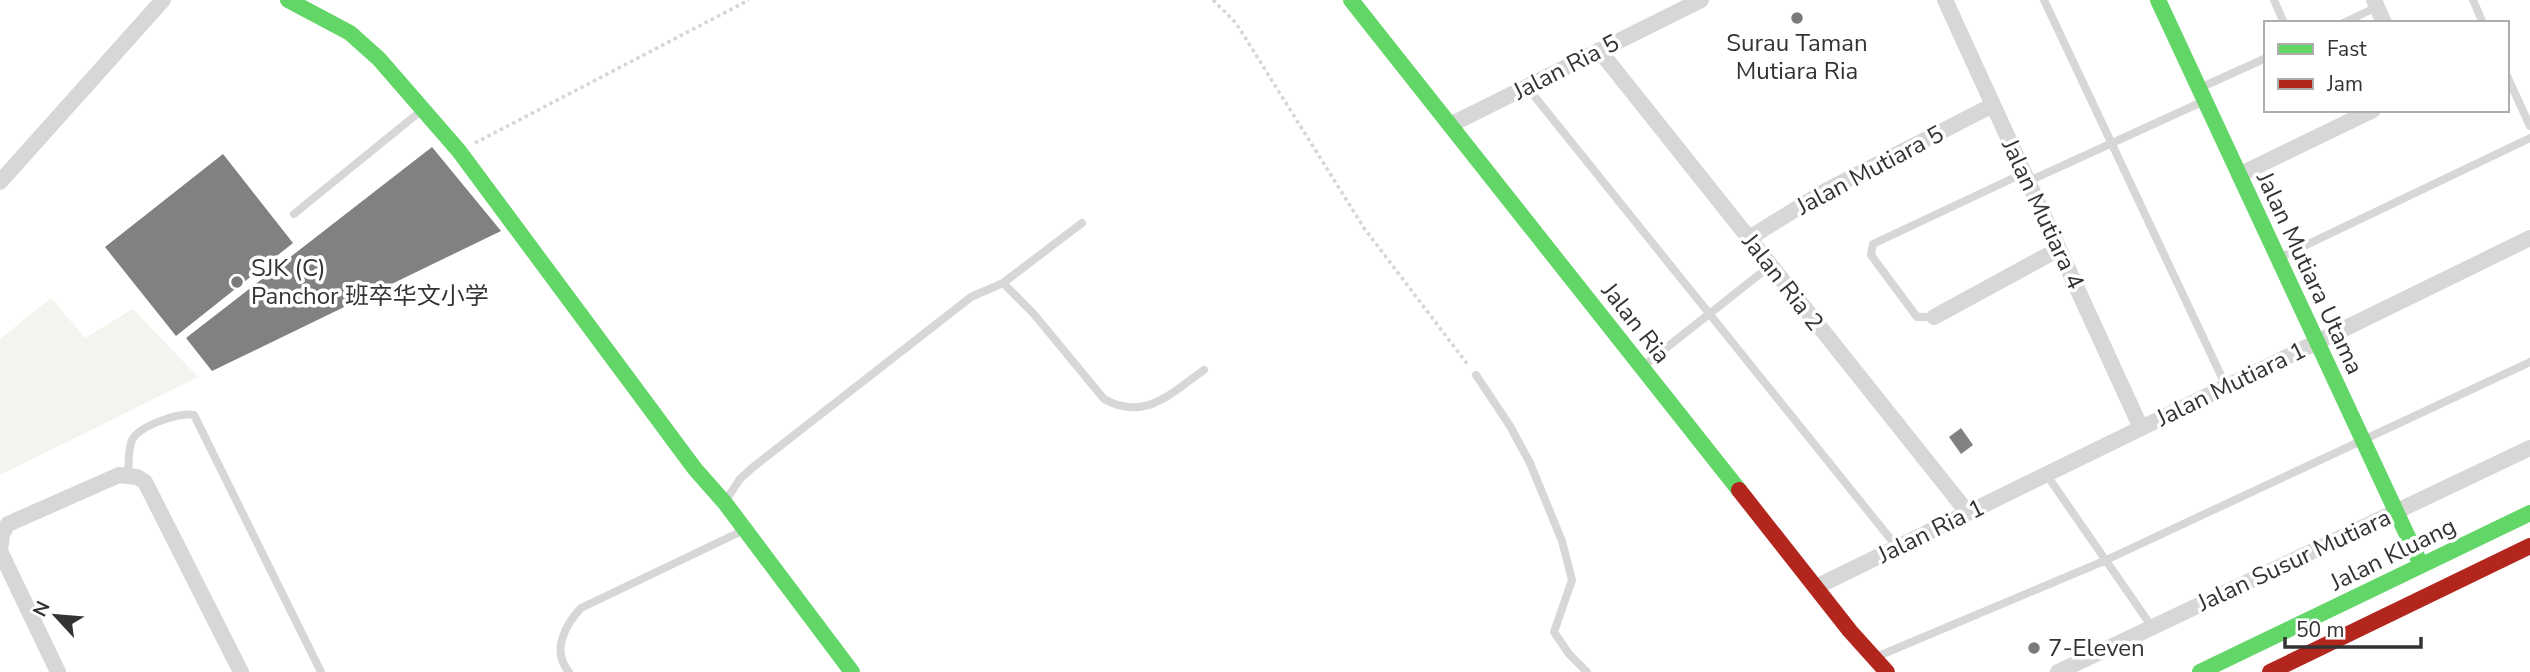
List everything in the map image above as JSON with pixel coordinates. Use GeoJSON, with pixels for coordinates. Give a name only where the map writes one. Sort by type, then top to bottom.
{"type":"FeatureCollection","features":[{"type":"Feature","properties":{"kind":"main road"},"geometry":{"type":"LineString","coordinates":[[288,0],[310,4],[350,33],[423,108],[459,151],[695,469],[725,503],[852,672]]}},
{"type":"Feature","properties":{"kind":"main road","name":"Jalan Mutiara Utama"},"geometry":{"type":"LineString","coordinates":[[2158,0],[2421,565]]}},
{"type":"Feature","properties":{"kind":"main road","name":"Jalan Ria"},"geometry":{"type":"LineString","coordinates":[[1355,1],[1816,587],[1887,672]]}},
{"type":"Feature","properties":{"kind":"main road","name":"Jalan Kluang"},"geometry":{"type":"LineString","coordinates":[[2200,672],[2530,513]]}},
{"type":"Feature","properties":{"kind":"main road"},"geometry":{"type":"LineString","coordinates":[[2270,672],[2530,546]]}},
{"type":"Feature","properties":{"kind":"street"},"geometry":{"type":"LineString","coordinates":[[0,182],[163,0]]}},
{"type":"Feature","properties":{"kind":"street","name":"Jalan Ria 5"},"geometry":{"type":"LineString","coordinates":[[1450,125],[1600,50],[1679,4],[1701,0]]}},
{"type":"Feature","properties":{"kind":"street","name":"Jalan Mutiara 4"},"geometry":{"type":"LineString","coordinates":[[1945,0],[2141,428]]}},
{"type":"Feature","properties":{"kind":"street"},"geometry":{"type":"LineString","coordinates":[[2375,4],[2383,21]]}},
{"type":"Feature","properties":{"kind":"street","name":"Jalan Ria 2"},"geometry":{"type":"LineString","coordinates":[[1600,50],[1968,513]]}},
{"type":"Feature","properties":{"kind":"street","name":"Jalan Mutiara 5"},"geometry":{"type":"LineString","coordinates":[[1749,238],[1827,190],[1993,105]]}},
{"type":"Feature","properties":{"kind":"street"},"geometry":{"type":"LineString","coordinates":[[2239,175],[2369,112]]}},
{"type":"Feature","properties":{"kind":"street","name":"Jalan Mutiara 1"},"geometry":{"type":"LineString","coordinates":[[2046,474],[2530,238]]}},
{"type":"Feature","properties":{"kind":"street"},"geometry":{"type":"LineString","coordinates":[[1934,317],[2059,249]]}},
{"type":"Feature","properties":{"kind":"street","name":"Jalan Susur Mutiara"},"geometry":{"type":"LineString","coordinates":[[2058,672],[2530,448]]}},
{"type":"Feature","properties":{"kind":"street","name":"Jalan Ria 1"},"geometry":{"type":"LineString","coordinates":[[1816,587],[2046,474]]}},
{"type":"Feature","properties":{"kind":"street"},"geometry":{"type":"LineString","coordinates":[[58,672],[0,551],[2,534],[9,524],[119,475],[128,475],[145,482],[241,672]]}},
{"type":"Feature","properties":{"kind":"lane"},"geometry":{"type":"LineString","coordinates":[[2044,0],[2226,386]]}},
{"type":"Feature","properties":{"kind":"lane"},"geometry":{"type":"LineString","coordinates":[[2274,0],[2283,21]]}},
{"type":"Feature","properties":{"kind":"lane"},"geometry":{"type":"LineString","coordinates":[[2473,0],[2482,21]]}},
{"type":"Feature","properties":{"kind":"lane"},"geometry":{"type":"LineString","coordinates":[[2346,21],[2375,4]]}},
{"type":"Feature","properties":{"kind":"lane"},"geometry":{"type":"LineString","coordinates":[[1934,317],[1917,317],[1871,255],[1873,244],[2026,177],[2112,143],[2264,59]]}},
{"type":"Feature","properties":{"kind":"lane"},"geometry":{"type":"LineString","coordinates":[[2509,80],[2530,126]]}},
{"type":"Feature","properties":{"kind":"lane"},"geometry":{"type":"LineString","coordinates":[[1527,87],[1897,547]]}},
{"type":"Feature","properties":{"kind":"lane"},"geometry":{"type":"LineString","coordinates":[[294,214],[423,108]]}},
{"type":"Feature","properties":{"kind":"lane"},"geometry":{"type":"LineString","coordinates":[[2278,258],[2530,138]]}},
{"type":"Feature","properties":{"kind":"lane"},"geometry":{"type":"LineString","coordinates":[[725,503],[740,479],[752,468],[971,297],[1003,283],[1082,223]]}},
{"type":"Feature","properties":{"kind":"lane"},"geometry":{"type":"LineString","coordinates":[[1642,367],[1770,266]]}},
{"type":"Feature","properties":{"kind":"lane"},"geometry":{"type":"LineString","coordinates":[[1003,283],[1033,313],[1104,400],[1118,407],[1152,406],[1204,370]]}},
{"type":"Feature","properties":{"kind":"lane"},"geometry":{"type":"LineString","coordinates":[[1874,658],[2104,561],[2530,362]]}},
{"type":"Feature","properties":{"kind":"lane"},"geometry":{"type":"LineString","coordinates":[[1476,375],[1510,426],[1551,510],[1572,580],[1554,632],[1569,654],[1587,672]]}},
{"type":"Feature","properties":{"kind":"lane"},"geometry":{"type":"LineString","coordinates":[[128,475],[132,440],[142,430],[186,413],[194,415],[321,672]]}},
{"type":"Feature","properties":{"kind":"lane"},"geometry":{"type":"LineString","coordinates":[[2046,474],[2152,627]]}},
{"type":"Feature","properties":{"kind":"lane"},"geometry":{"type":"LineString","coordinates":[[569,672],[563,665],[561,645],[566,624],[581,608],[745,529]]}},
{"type":"Feature","properties":{"kind":"path"},"geometry":{"type":"LineString","coordinates":[[459,151],[749,0]]}},
{"type":"Feature","properties":{"kind":"path"},"geometry":{"type":"LineString","coordinates":[[1213,0],[1236,23],[1364,228],[1476,375]]}},
{"type":"Feature","properties":{"kind":"shaded area"},"geometry":{"type":"Polygon","coordinates":[[[51,298],[85,338],[133,309],[198,377],[0,475],[0,339],[51,298]]]}},
{"type":"Feature","properties":{"kind":"building"},"geometry":{"type":"Polygon","coordinates":[[[432,147],[501,231],[212,371],[186,338],[432,147]]]}},
{"type":"Feature","properties":{"kind":"building"},"geometry":{"type":"Polygon","coordinates":[[[223,154],[293,243],[176,336],[105,247],[223,154]]]}},
{"type":"Feature","properties":{"kind":"building"},"geometry":{"type":"Polygon","coordinates":[[[1961,428],[1973,445],[1961,454],[1949,437],[1961,428]]]}},
{"type":"Feature","properties":{"kind":"traffic: fast"},"geometry":{"type":"LineString","coordinates":[[288,0],[350,33],[379,59],[459,151],[695,469],[725,503],[852,672]]}},
{"type":"Feature","properties":{"kind":"traffic: fast"},"geometry":{"type":"LineString","coordinates":[[1351,0],[1739,490]]}},
{"type":"Feature","properties":{"kind":"traffic: fast"},"geometry":{"type":"LineString","coordinates":[[2158,0],[2421,565]]}},
{"type":"Feature","properties":{"kind":"traffic: fast"},"geometry":{"type":"LineString","coordinates":[[2200,672],[2530,513]]}},
{"type":"Feature","properties":{"kind":"traffic: jam"},"geometry":{"type":"LineString","coordinates":[[1739,490],[1850,631],[1887,672]]}},
{"type":"Feature","properties":{"kind":"traffic: jam"},"geometry":{"type":"LineString","coordinates":[[2270,672],[2530,546]]}},
{"type":"Feature","properties":{"kind":"place","name":"Surau Taman Mutiara Ria"},"geometry":{"type":"Point","coordinates":[1797,18]}},
{"type":"Feature","properties":{"kind":"place","name":"SJK (C) Panchor 班卒华文小学"},"geometry":{"type":"Point","coordinates":[237,282]}},
{"type":"Feature","properties":{"kind":"place","name":"7-Eleven"},"geometry":{"type":"Point","coordinates":[2034,648]}}]}
